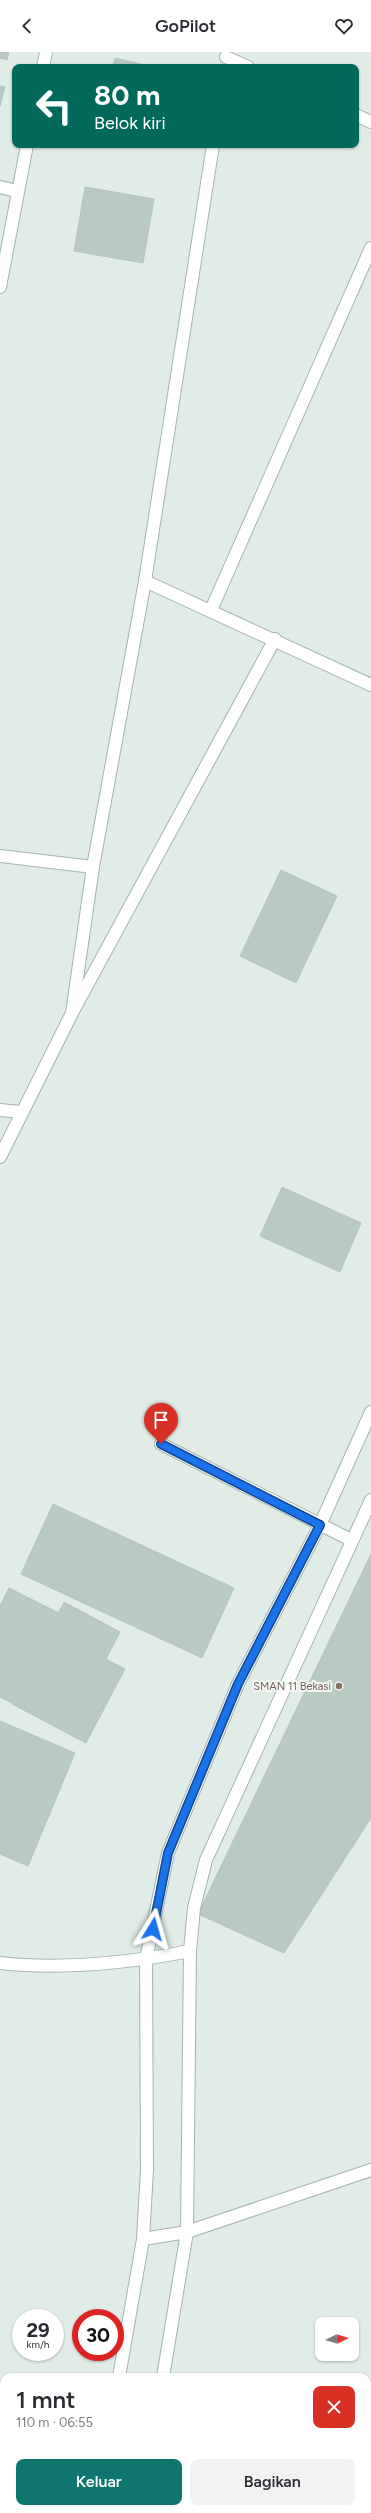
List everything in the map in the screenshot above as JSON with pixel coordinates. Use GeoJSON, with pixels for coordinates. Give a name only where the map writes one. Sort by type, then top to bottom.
{"type":"FeatureCollection","features":[{"type":"Feature","properties":{"kind":"street"},"geometry":{"type":"LineString","coordinates":[[44,64],[46,52]]}},
{"type":"Feature","properties":{"kind":"street"},"geometry":{"type":"LineString","coordinates":[[226,59],[240,64]]}},
{"type":"Feature","properties":{"kind":"street"},"geometry":{"type":"LineString","coordinates":[[359,116],[371,122]]}},
{"type":"Feature","properties":{"kind":"street"},"geometry":{"type":"LineString","coordinates":[[0,287],[26,148]]}},
{"type":"Feature","properties":{"kind":"street"},"geometry":{"type":"LineString","coordinates":[[72,1014],[93,867],[145,581],[213,148]]}},
{"type":"Feature","properties":{"kind":"street"},"geometry":{"type":"LineString","coordinates":[[0,187],[17,191]]}},
{"type":"Feature","properties":{"kind":"street"},"geometry":{"type":"LineString","coordinates":[[211,610],[371,248]]}},
{"type":"Feature","properties":{"kind":"street"},"geometry":{"type":"LineString","coordinates":[[145,581],[275,639],[371,685]]}},
{"type":"Feature","properties":{"kind":"street"},"geometry":{"type":"LineString","coordinates":[[0,1157],[21,1112],[72,1014],[275,639]]}},
{"type":"Feature","properties":{"kind":"street"},"geometry":{"type":"LineString","coordinates":[[0,856],[93,867]]}},
{"type":"Feature","properties":{"kind":"street"},"geometry":{"type":"LineString","coordinates":[[0,1110],[21,1112]]}},
{"type":"Feature","properties":{"kind":"street"},"geometry":{"type":"LineString","coordinates":[[120,2373],[143,2239],[147,2170],[146,1959],[168,1853],[238,1684],[320,1525],[371,1412]]}},
{"type":"Feature","properties":{"kind":"street"},"geometry":{"type":"LineString","coordinates":[[161,1444],[351,1540]]}},
{"type":"Feature","properties":{"kind":"street"},"geometry":{"type":"LineString","coordinates":[[164,2373],[187,2232],[190,1951],[194,1908],[206,1860],[351,1540],[371,1500]]}},
{"type":"Feature","properties":{"kind":"street"},"geometry":{"type":"LineString","coordinates":[[0,1963],[53,1966],[146,1959],[190,1951]]}},
{"type":"Feature","properties":{"kind":"street"},"geometry":{"type":"LineString","coordinates":[[143,2239],[187,2232],[371,2170]]}},
{"type":"Feature","properties":{"kind":"building"},"geometry":{"type":"Polygon","coordinates":[[[0,52],[9,52],[7,60],[0,58],[0,52]]]}},
{"type":"Feature","properties":{"kind":"building"},"geometry":{"type":"Polygon","coordinates":[[[115,58],[141,64],[114,64],[115,58]]]}},
{"type":"Feature","properties":{"kind":"building"},"geometry":{"type":"Polygon","coordinates":[[[0,86],[5,87],[0,106],[0,86]]]}},
{"type":"Feature","properties":{"kind":"building"},"geometry":{"type":"Polygon","coordinates":[[[85,187],[154,199],[143,263],[74,251],[85,187]]]}},
{"type":"Feature","properties":{"kind":"building"},"geometry":{"type":"Polygon","coordinates":[[[281,870],[337,896],[296,983],[240,956],[281,870]]]}},
{"type":"Feature","properties":{"kind":"building"},"geometry":{"type":"Polygon","coordinates":[[[282,1187],[361,1223],[340,1272],[260,1236],[282,1187]]]}},
{"type":"Feature","properties":{"kind":"building"},"geometry":{"type":"Polygon","coordinates":[[[53,1504],[234,1588],[202,1658],[21,1574],[53,1504]]]}},
{"type":"Feature","properties":{"kind":"building","name":"SMAN 11 Bekasi"},"geometry":{"type":"Polygon","coordinates":[[[371,1554],[371,1818],[284,1953],[198,1914],[371,1554]]]}},
{"type":"Feature","properties":{"kind":"building"},"geometry":{"type":"Polygon","coordinates":[[[9,1588],[59,1613],[12,1703],[0,1697],[0,1606],[9,1588]]]}},
{"type":"Feature","properties":{"kind":"building"},"geometry":{"type":"Polygon","coordinates":[[[64,1602],[120,1632],[106,1659],[125,1669],[86,1743],[12,1704],[64,1602]]]}},
{"type":"Feature","properties":{"kind":"building"},"geometry":{"type":"Polygon","coordinates":[[[371,1690],[371,1737],[353,1729],[371,1690]]]}},
{"type":"Feature","properties":{"kind":"building"},"geometry":{"type":"Polygon","coordinates":[[[305,1714],[369,1747],[281,1922],[217,1889],[305,1714]]]}},
{"type":"Feature","properties":{"kind":"building"},"geometry":{"type":"Polygon","coordinates":[[[0,1721],[75,1753],[28,1866],[0,1854],[0,1721]]]}},
{"type":"Feature","properties":{"kind":"place","name":"SMAN 11 Bekasi"},"geometry":{"type":"Point","coordinates":[339,1686]}},
{"type":"Feature","properties":{"kind":"route"},"geometry":{"type":"LineString","coordinates":[[153,1929],[168,1853],[238,1684],[320,1525],[161,1444]]}}]}
